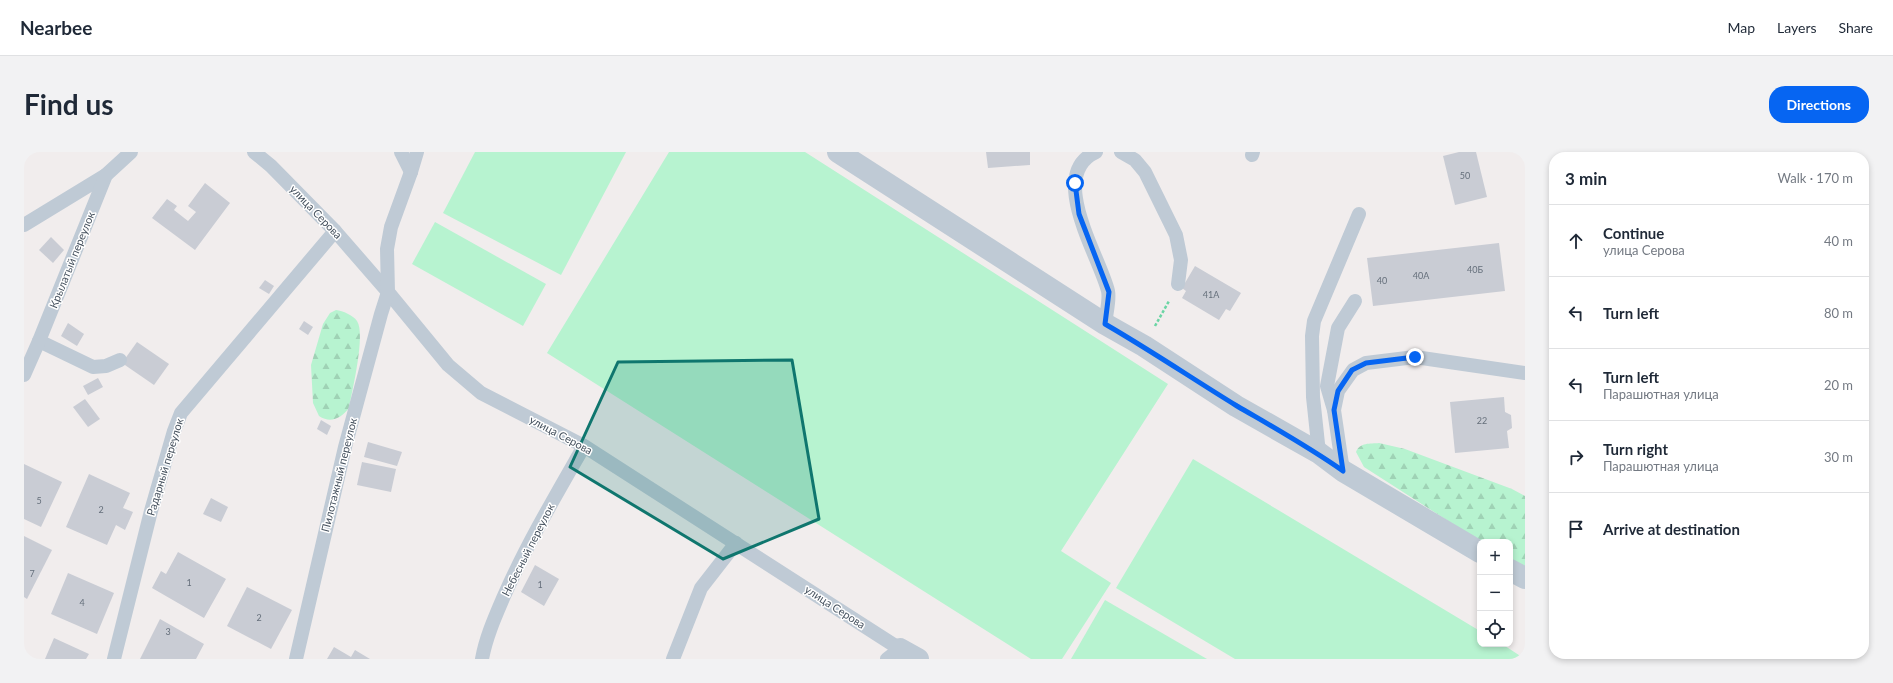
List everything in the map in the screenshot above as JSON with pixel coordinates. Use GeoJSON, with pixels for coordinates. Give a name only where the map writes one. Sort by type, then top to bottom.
{"type":"FeatureCollection","features":[{"type":"Feature","properties":{"kind":"street"},"geometry":{"type":"LineString","coordinates":[[838,152],[1105,324],[1144,346],[1236,406],[1319,454],[1343,471],[1477,550]]}},
{"type":"Feature","properties":{"kind":"street"},"geometry":{"type":"LineString","coordinates":[[1513,572],[1525,578]]}},
{"type":"Feature","properties":{"kind":"lane"},"geometry":{"type":"LineString","coordinates":[[122,152],[130,152]]}},
{"type":"Feature","properties":{"kind":"lane","name":"Крылатый переулок"},"geometry":{"type":"LineString","coordinates":[[24,375],[106,175],[130,152]]}},
{"type":"Feature","properties":{"kind":"lane","name":"улица Серова"},"geometry":{"type":"LineString","coordinates":[[254,152],[272,166],[335,231],[448,365],[480,393],[584,446],[736,543],[901,656]]}},
{"type":"Feature","properties":{"kind":"lane"},"geometry":{"type":"LineString","coordinates":[[401,152],[411,172]]}},
{"type":"Feature","properties":{"kind":"lane","name":"Пилотажный переулок"},"geometry":{"type":"LineString","coordinates":[[296,659],[345,447],[388,292],[387,249],[391,227],[417,152]]}},
{"type":"Feature","properties":{"kind":"lane"},"geometry":{"type":"LineString","coordinates":[[1096,152],[1088,155],[1077,170],[1075,183],[1079,214],[1109,292],[1105,324]]}},
{"type":"Feature","properties":{"kind":"lane"},"geometry":{"type":"LineString","coordinates":[[1121,152],[1135,160],[1146,172],[1176,235],[1181,260],[1178,284]]}},
{"type":"Feature","properties":{"kind":"lane"},"geometry":{"type":"LineString","coordinates":[[24,225],[106,175]]}},
{"type":"Feature","properties":{"kind":"lane"},"geometry":{"type":"LineString","coordinates":[[1319,454],[1313,397],[1312,336],[1314,321],[1359,214]]}},
{"type":"Feature","properties":{"kind":"lane","name":"Радарный переулок"},"geometry":{"type":"LineString","coordinates":[[114,659],[151,511],[174,431],[181,413],[335,231]]}},
{"type":"Feature","properties":{"kind":"lane"},"geometry":{"type":"LineString","coordinates":[[1343,471],[1334,410],[1327,386],[1338,328],[1355,301]]}},
{"type":"Feature","properties":{"kind":"lane"},"geometry":{"type":"LineString","coordinates":[[39,341],[93,367],[106,366],[120,360]]}},
{"type":"Feature","properties":{"kind":"lane"},"geometry":{"type":"LineString","coordinates":[[1334,410],[1338,391],[1352,370],[1366,363],[1415,357],[1525,373]]}},
{"type":"Feature","properties":{"kind":"lane","name":"Небесный переулок"},"geometry":{"type":"LineString","coordinates":[[482,659],[486,638],[510,583],[538,527],[584,446]]}},
{"type":"Feature","properties":{"kind":"lane"},"geometry":{"type":"LineString","coordinates":[[673,659],[702,588],[736,543]]}},
{"type":"Feature","properties":{"kind":"path"},"geometry":{"type":"LineString","coordinates":[[1144,346],[1178,284]]}},
{"type":"Feature","properties":{"kind":"highlighted area"},"geometry":{"type":"Polygon","coordinates":[[[792,360],[819,519],[723,559],[570,467],[618,362],[792,360]]]}},
{"type":"Feature","properties":{"kind":"green space"},"geometry":{"type":"Polygon","coordinates":[[[475,152],[626,152],[561,275],[443,213],[475,152]]]}},
{"type":"Feature","properties":{"kind":"green space"},"geometry":{"type":"Polygon","coordinates":[[[669,152],[805,152],[1168,384],[1061,551],[1111,583],[1062,659],[1031,659],[547,353],[669,152]]]}},
{"type":"Feature","properties":{"kind":"green space"},"geometry":{"type":"Polygon","coordinates":[[[435,222],[546,284],[523,326],[412,264],[435,222]]]}},
{"type":"Feature","properties":{"kind":"green space"},"geometry":{"type":"Polygon","coordinates":[[[336,310],[348,314],[357,321],[360,338],[349,408],[343,415],[336,419],[328,420],[319,416],[313,403],[311,365],[323,324],[330,313],[336,310]]]}},
{"type":"Feature","properties":{"kind":"green space"},"geometry":{"type":"Polygon","coordinates":[[[1379,443],[1405,449],[1512,489],[1525,496],[1525,570],[1513,562],[1513,539],[1477,539],[1364,467],[1356,452],[1360,447],[1366,444],[1379,443]]]}},
{"type":"Feature","properties":{"kind":"green space"},"geometry":{"type":"Polygon","coordinates":[[[1193,459],[1477,629],[1477,647],[1507,647],[1525,659],[1235,659],[1116,588],[1193,459]]]}},
{"type":"Feature","properties":{"kind":"green space"},"geometry":{"type":"Polygon","coordinates":[[[1105,600],[1207,659],[1071,659],[1105,600]]]}},
{"type":"Feature","properties":{"kind":"building"},"geometry":{"type":"Polygon","coordinates":[[[986,152],[1030,152],[1030,165],[988,168],[986,152]]]}},
{"type":"Feature","properties":{"kind":"building"},"geometry":{"type":"Polygon","coordinates":[[[1459,152],[1476,152],[1487,197],[1455,205],[1443,156],[1459,152]]]}},
{"type":"Feature","properties":{"kind":"building"},"geometry":{"type":"Polygon","coordinates":[[[205,183],[230,203],[195,250],[152,218],[167,199],[177,206],[174,210],[188,221],[196,212],[188,206],[205,183]]]}},
{"type":"Feature","properties":{"kind":"building"},"geometry":{"type":"Polygon","coordinates":[[[51,237],[64,250],[53,263],[39,250],[51,237]]]}},
{"type":"Feature","properties":{"kind":"building"},"geometry":{"type":"Polygon","coordinates":[[[1499,243],[1505,291],[1373,306],[1367,258],[1499,243]]]}},
{"type":"Feature","properties":{"kind":"building"},"geometry":{"type":"Polygon","coordinates":[[[1195,266],[1241,293],[1230,311],[1226,309],[1219,320],[1182,298],[1186,291],[1182,288],[1195,266]]]}},
{"type":"Feature","properties":{"kind":"building"},"geometry":{"type":"Polygon","coordinates":[[[265,280],[274,286],[269,294],[259,288],[265,280]]]}},
{"type":"Feature","properties":{"kind":"building"},"geometry":{"type":"Polygon","coordinates":[[[304,321],[313,327],[308,335],[299,329],[304,321]]]}},
{"type":"Feature","properties":{"kind":"building"},"geometry":{"type":"Polygon","coordinates":[[[68,323],[84,334],[77,346],[61,336],[68,323]]]}},
{"type":"Feature","properties":{"kind":"building"},"geometry":{"type":"Polygon","coordinates":[[[137,342],[169,364],[154,385],[122,363],[137,342]]]}},
{"type":"Feature","properties":{"kind":"building"},"geometry":{"type":"Polygon","coordinates":[[[98,378],[103,387],[88,395],[83,386],[98,378]]]}},
{"type":"Feature","properties":{"kind":"building"},"geometry":{"type":"Polygon","coordinates":[[[1504,397],[1505,412],[1511,415],[1512,428],[1507,431],[1509,448],[1455,453],[1450,402],[1504,397]]]}},
{"type":"Feature","properties":{"kind":"building"},"geometry":{"type":"Polygon","coordinates":[[[85,399],[100,419],[88,427],[73,407],[85,399]]]}},
{"type":"Feature","properties":{"kind":"building"},"geometry":{"type":"Polygon","coordinates":[[[321,420],[331,426],[327,435],[317,429],[321,420]]]}},
{"type":"Feature","properties":{"kind":"building"},"geometry":{"type":"Polygon","coordinates":[[[368,442],[402,452],[397,466],[364,457],[368,442]]]}},
{"type":"Feature","properties":{"kind":"building"},"geometry":{"type":"Polygon","coordinates":[[[362,462],[396,469],[391,492],[357,485],[362,462]]]}},
{"type":"Feature","properties":{"kind":"building"},"geometry":{"type":"Polygon","coordinates":[[[24,464],[62,482],[41,527],[24,519],[24,464]]]}},
{"type":"Feature","properties":{"kind":"building"},"geometry":{"type":"Polygon","coordinates":[[[89,474],[130,493],[123,508],[133,512],[125,530],[116,525],[107,545],[66,527],[89,474]]]}},
{"type":"Feature","properties":{"kind":"building"},"geometry":{"type":"Polygon","coordinates":[[[211,498],[228,507],[221,522],[203,514],[211,498]]]}},
{"type":"Feature","properties":{"kind":"building"},"geometry":{"type":"Polygon","coordinates":[[[24,536],[52,550],[27,599],[24,597],[24,536]]]}},
{"type":"Feature","properties":{"kind":"building"},"geometry":{"type":"Polygon","coordinates":[[[178,552],[226,579],[204,618],[152,588],[161,571],[166,574],[178,552]]]}},
{"type":"Feature","properties":{"kind":"building"},"geometry":{"type":"Polygon","coordinates":[[[535,565],[559,579],[544,606],[521,592],[535,565]]]}},
{"type":"Feature","properties":{"kind":"building"},"geometry":{"type":"Polygon","coordinates":[[[68,573],[114,593],[97,634],[51,614],[68,573]]]}},
{"type":"Feature","properties":{"kind":"building"},"geometry":{"type":"Polygon","coordinates":[[[247,587],[292,610],[271,649],[227,626],[247,587]]]}},
{"type":"Feature","properties":{"kind":"building"},"geometry":{"type":"Polygon","coordinates":[[[160,619],[204,644],[196,659],[140,659],[160,619]]]}},
{"type":"Feature","properties":{"kind":"building"},"geometry":{"type":"Polygon","coordinates":[[[54,638],[89,654],[86,659],[45,659],[54,638]]]}},
{"type":"Feature","properties":{"kind":"building"},"geometry":{"type":"Polygon","coordinates":[[[334,647],[351,657],[355,650],[370,659],[327,659],[334,647]]]}},
{"type":"Feature","properties":{"kind":"route"},"geometry":{"type":"LineString","coordinates":[[1075,183],[1079,214],[1109,292],[1105,324],[1144,346],[1236,406],[1319,454],[1343,471],[1334,410],[1338,391],[1352,370],[1366,363],[1387,359],[1415,357]]}}]}
